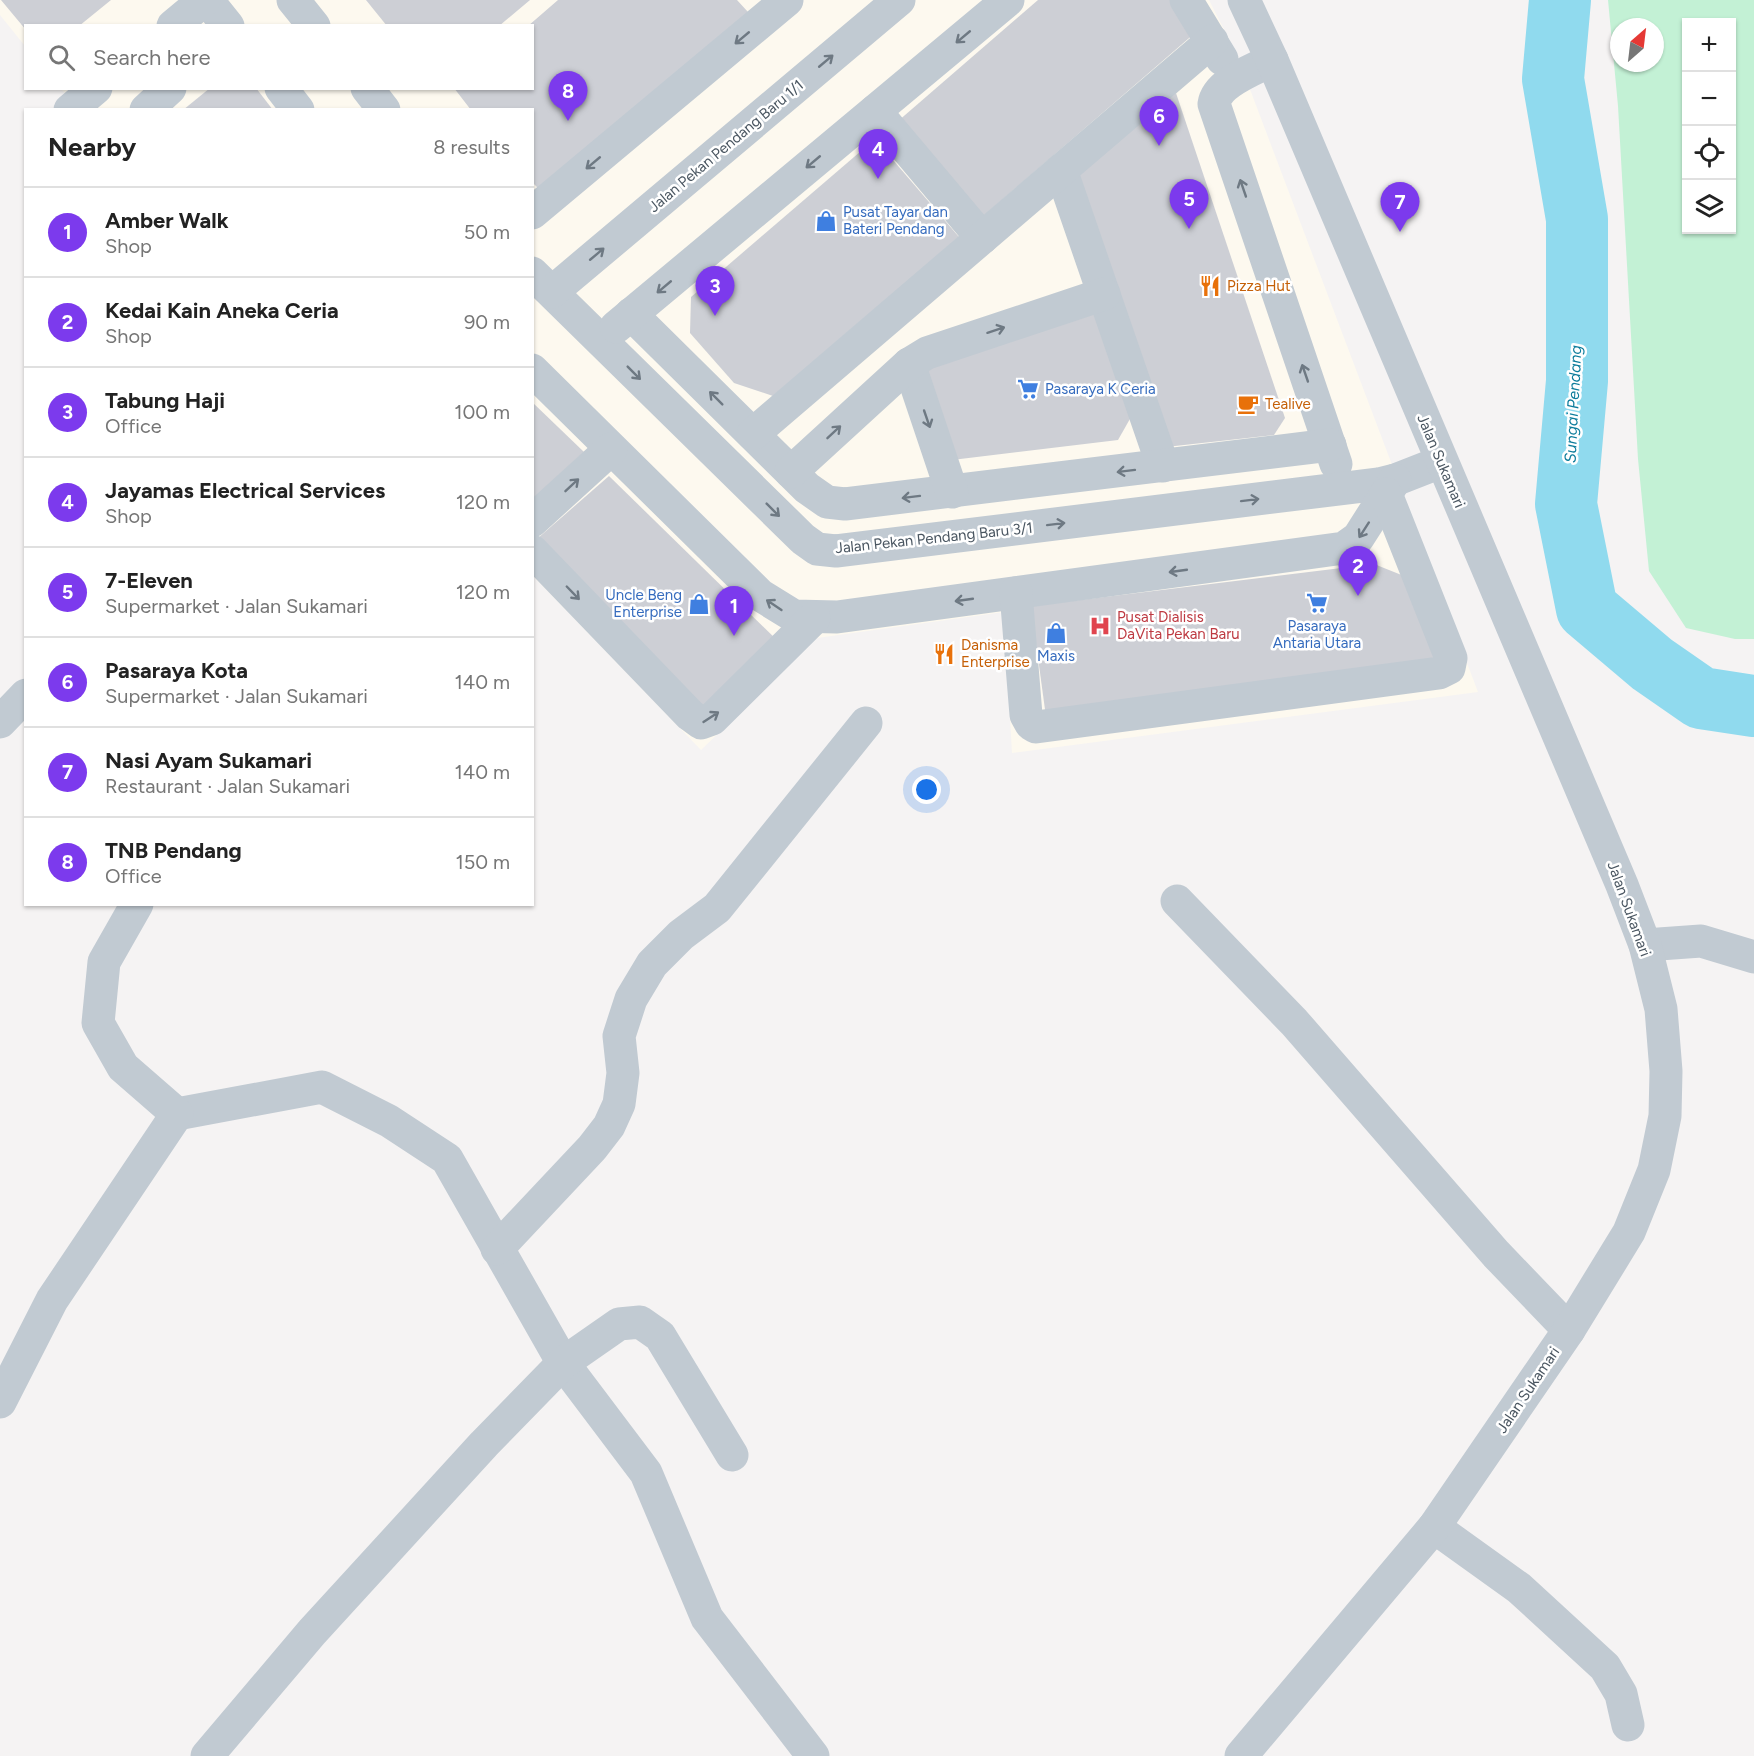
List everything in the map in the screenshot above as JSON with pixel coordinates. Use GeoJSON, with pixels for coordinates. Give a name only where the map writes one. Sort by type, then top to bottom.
{"type":"FeatureCollection","features":[{"type":"Feature","properties":{"kind":"street"},"geometry":{"type":"LineString","coordinates":[[176,24],[206,0],[226,24]]}},
{"type":"Feature","properties":{"kind":"street"},"geometry":{"type":"LineString","coordinates":[[293,0],[312,24]]}},
{"type":"Feature","properties":{"kind":"street","name":"Jalan Pekan Pendang Baru 1/1"},"geometry":{"type":"LineString","coordinates":[[542,282],[899,0]]}},
{"type":"Feature","properties":{"kind":"street"},"geometry":{"type":"LineString","coordinates":[[600,340],[1008,0]]}},
{"type":"Feature","properties":{"kind":"street"},"geometry":{"type":"LineString","coordinates":[[1186,0],[1234,81]]}},
{"type":"Feature","properties":{"kind":"street","name":"Jalan Sukamari"},"geometry":{"type":"LineString","coordinates":[[1241,1756],[1434,1527],[1569,1330],[1629,1232],[1654,1170],[1665,1116],[1666,1071],[1661,1010],[1644,945],[1622,885],[1272,60],[1244,0]]}},
{"type":"Feature","properties":{"kind":"street"},"geometry":{"type":"LineString","coordinates":[[534,211],[776,4]]}},
{"type":"Feature","properties":{"kind":"street"},"geometry":{"type":"LineString","coordinates":[[753,434],[1212,41]]}},
{"type":"Feature","properties":{"kind":"street"},"geometry":{"type":"LineString","coordinates":[[1272,60],[1222,88],[1215,96],[1214,104],[1344,488]]}},
{"type":"Feature","properties":{"kind":"street"},"geometry":{"type":"LineString","coordinates":[[72,108],[94,90]]}},
{"type":"Feature","properties":{"kind":"street"},"geometry":{"type":"LineString","coordinates":[[148,108],[168,90]]}},
{"type":"Feature","properties":{"kind":"street"},"geometry":{"type":"LineString","coordinates":[[282,90],[296,108]]}},
{"type":"Feature","properties":{"kind":"street"},"geometry":{"type":"LineString","coordinates":[[369,90],[382,108]]}},
{"type":"Feature","properties":{"kind":"street"},"geometry":{"type":"LineString","coordinates":[[875,111],[982,238]]}},
{"type":"Feature","properties":{"kind":"street"},"geometry":{"type":"LineString","coordinates":[[1061,170],[1163,466]]}},
{"type":"Feature","properties":{"kind":"street","name":"Jalan Pekan Pendang Baru 3/1"},"geometry":{"type":"LineString","coordinates":[[542,282],[803,539],[817,549],[836,551],[1344,488],[1391,487],[1441,462]]}},
{"type":"Feature","properties":{"kind":"street"},"geometry":{"type":"LineString","coordinates":[[791,472],[909,364],[927,353],[1104,294]]}},
{"type":"Feature","properties":{"kind":"street"},"geometry":{"type":"LineString","coordinates":[[631,314],[791,472],[827,502],[845,504],[952,492],[1330,445]]}},
{"type":"Feature","properties":{"kind":"street"},"geometry":{"type":"LineString","coordinates":[[909,364],[952,492]]}},
{"type":"Feature","properties":{"kind":"street"},"geometry":{"type":"LineString","coordinates":[[534,372],[760,595],[794,616],[837,617],[1344,548],[1358,538],[1391,487]]}},
{"type":"Feature","properties":{"kind":"street"},"geometry":{"type":"LineString","coordinates":[[534,519],[611,448]]}},
{"type":"Feature","properties":{"kind":"street"},"geometry":{"type":"LineString","coordinates":[[1016,593],[1026,715],[1031,724],[1036,727],[1440,673],[1449,668],[1451,658],[1391,487]]}},
{"type":"Feature","properties":{"kind":"street"},"geometry":{"type":"LineString","coordinates":[[534,553],[690,716],[701,723],[712,718],[814,618]]}},
{"type":"Feature","properties":{"kind":"street"},"geometry":{"type":"LineString","coordinates":[[0,722],[24,697]]}},
{"type":"Feature","properties":{"kind":"street"},"geometry":{"type":"LineString","coordinates":[[497,1249],[592,1148],[609,1126],[619,1104],[623,1073],[619,1035],[631,999],[652,964],[681,935],[717,908],[866,723]]}},
{"type":"Feature","properties":{"kind":"street"},"geometry":{"type":"LineString","coordinates":[[1177,901],[1294,1022],[1496,1254],[1569,1330]]}},
{"type":"Feature","properties":{"kind":"street"},"geometry":{"type":"LineString","coordinates":[[136,906],[104,962],[98,1023],[123,1067],[177,1114]]}},
{"type":"Feature","properties":{"kind":"street"},"geometry":{"type":"LineString","coordinates":[[1644,945],[1701,940],[1754,957]]}},
{"type":"Feature","properties":{"kind":"street"},"geometry":{"type":"LineString","coordinates":[[0,1402],[52,1300],[177,1114],[322,1087],[389,1121],[447,1159],[563,1363],[646,1473],[708,1617],[813,1756]]}},
{"type":"Feature","properties":{"kind":"street"},"geometry":{"type":"LineString","coordinates":[[207,1756],[312,1632],[429,1501],[563,1363],[619,1324],[640,1322],[660,1336],[732,1455]]}},
{"type":"Feature","properties":{"kind":"street"},"geometry":{"type":"LineString","coordinates":[[1434,1527],[1519,1588],[1605,1667],[1621,1694],[1628,1725]]}},
{"type":"Feature","properties":{"kind":"shaded area"},"geometry":{"type":"Polygon","coordinates":[[[0,0],[366,0],[386,24],[24,24],[24,45],[0,15],[0,0]]]}},
{"type":"Feature","properties":{"kind":"shaded area"},"geometry":{"type":"Polygon","coordinates":[[[530,0],[1209,0],[1237,55],[1478,692],[1012,753],[1004,612],[817,638],[701,750],[534,577],[534,108],[79,108],[62,90],[534,90],[534,24],[500,24],[530,0]]]}},
{"type":"Feature","properties":{"kind":"green space"},"geometry":{"type":"Polygon","coordinates":[[[1608,0],[1754,0],[1754,639],[1735,639],[1686,628],[1649,571],[1638,459],[1615,72],[1664,72],[1664,18],[1610,18],[1610,21],[1608,0]]]}},
{"type":"Feature","properties":{"kind":"building"},"geometry":{"type":"Polygon","coordinates":[[[1,0],[111,0],[81,24],[24,24],[24,28],[1,0]]]}},
{"type":"Feature","properties":{"kind":"building"},"geometry":{"type":"Polygon","coordinates":[[[366,0],[530,0],[501,24],[385,24],[366,0]]]}},
{"type":"Feature","properties":{"kind":"building"},"geometry":{"type":"Polygon","coordinates":[[[558,0],[737,0],[748,12],[538,188],[534,184],[534,108],[469,108],[456,90],[534,90],[534,24],[530,24],[558,0]]]}},
{"type":"Feature","properties":{"kind":"building"},"geometry":{"type":"Polygon","coordinates":[[[1038,0],[1181,0],[1203,26],[981,218],[897,122],[1038,0]]]}},
{"type":"Feature","properties":{"kind":"building"},"geometry":{"type":"Polygon","coordinates":[[[208,90],[258,90],[271,108],[185,108],[208,90]]]}},
{"type":"Feature","properties":{"kind":"building"},"geometry":{"type":"Polygon","coordinates":[[[1176,93],[1285,418],[1274,435],[1166,447],[1078,176],[1176,93]]]}},
{"type":"Feature","properties":{"kind":"building"},"geometry":{"type":"Polygon","coordinates":[[[875,139],[959,237],[773,396],[734,383],[690,333],[691,297],[875,139]]]}},
{"type":"Feature","properties":{"kind":"building","name":"Pasaraya K Ceria"},"geometry":{"type":"Polygon","coordinates":[[[1101,308],[1135,410],[1118,440],[952,460],[921,368],[1101,308]]]}},
{"type":"Feature","properties":{"kind":"building"},"geometry":{"type":"Polygon","coordinates":[[[534,404],[584,452],[534,498],[534,404]]]}},
{"type":"Feature","properties":{"kind":"building"},"geometry":{"type":"Polygon","coordinates":[[[609,476],[781,644],[703,716],[538,538],[609,476]]]}},
{"type":"Feature","properties":{"kind":"building"},"geometry":{"type":"Polygon","coordinates":[[[1374,564],[1404,576],[1437,665],[1046,717],[1031,606],[1374,564]]]}},
{"type":"Feature","properties":{"kind":"waterway","name":"Sungai Pendang"},"geometry":{"type":"LineString","coordinates":[[1560,0],[1553,79],[1577,219],[1577,381],[1566,504],[1587,609],[1652,664],[1701,698],[1754,706]]}},
{"type":"Feature","properties":{"kind":"place","name":"TNB Pendang"},"geometry":{"type":"Point","coordinates":[568,121]}},
{"type":"Feature","properties":{"kind":"place","name":"Pasaraya Kota"},"geometry":{"type":"Point","coordinates":[1159,146]}},
{"type":"Feature","properties":{"kind":"place","name":"Jayamas Electrical Services"},"geometry":{"type":"Point","coordinates":[878,179]}},
{"type":"Feature","properties":{"kind":"place","name":"Pusat Tayar dan Bateri Pendang"},"geometry":{"type":"Point","coordinates":[826,221]}},
{"type":"Feature","properties":{"kind":"place","name":"7-Eleven"},"geometry":{"type":"Point","coordinates":[1189,229]}},
{"type":"Feature","properties":{"kind":"place","name":"Nasi Ayam Sukamari"},"geometry":{"type":"Point","coordinates":[1400,232]}},
{"type":"Feature","properties":{"kind":"place","name":"Pizza Hut"},"geometry":{"type":"Point","coordinates":[1210,286]}},
{"type":"Feature","properties":{"kind":"place","name":"Tabung Haji"},"geometry":{"type":"Point","coordinates":[715,316]}},
{"type":"Feature","properties":{"kind":"place","name":"Pasaraya K Ceria"},"geometry":{"type":"Point","coordinates":[1028,389]}},
{"type":"Feature","properties":{"kind":"place","name":"Tealive"},"geometry":{"type":"Point","coordinates":[1248,404]}},
{"type":"Feature","properties":{"kind":"place","name":"Kedai Kain Aneka Ceria"},"geometry":{"type":"Point","coordinates":[1358,596]}},
{"type":"Feature","properties":{"kind":"place","name":"Pasaraya Antaria Utara"},"geometry":{"type":"Point","coordinates":[1317,603]}},
{"type":"Feature","properties":{"kind":"place","name":"Uncle Beng Enterprise"},"geometry":{"type":"Point","coordinates":[699,604]}},
{"type":"Feature","properties":{"kind":"place","name":"Pusat Dialisis DaVita Pekan Baru"},"geometry":{"type":"Point","coordinates":[1100,626]}},
{"type":"Feature","properties":{"kind":"place","name":"Maxis"},"geometry":{"type":"Point","coordinates":[1056,633]}},
{"type":"Feature","properties":{"kind":"place","name":"Amber Walk"},"geometry":{"type":"Point","coordinates":[734,636]}},
{"type":"Feature","properties":{"kind":"place","name":"Danisma Enterprise"},"geometry":{"type":"Point","coordinates":[944,654]}}]}
